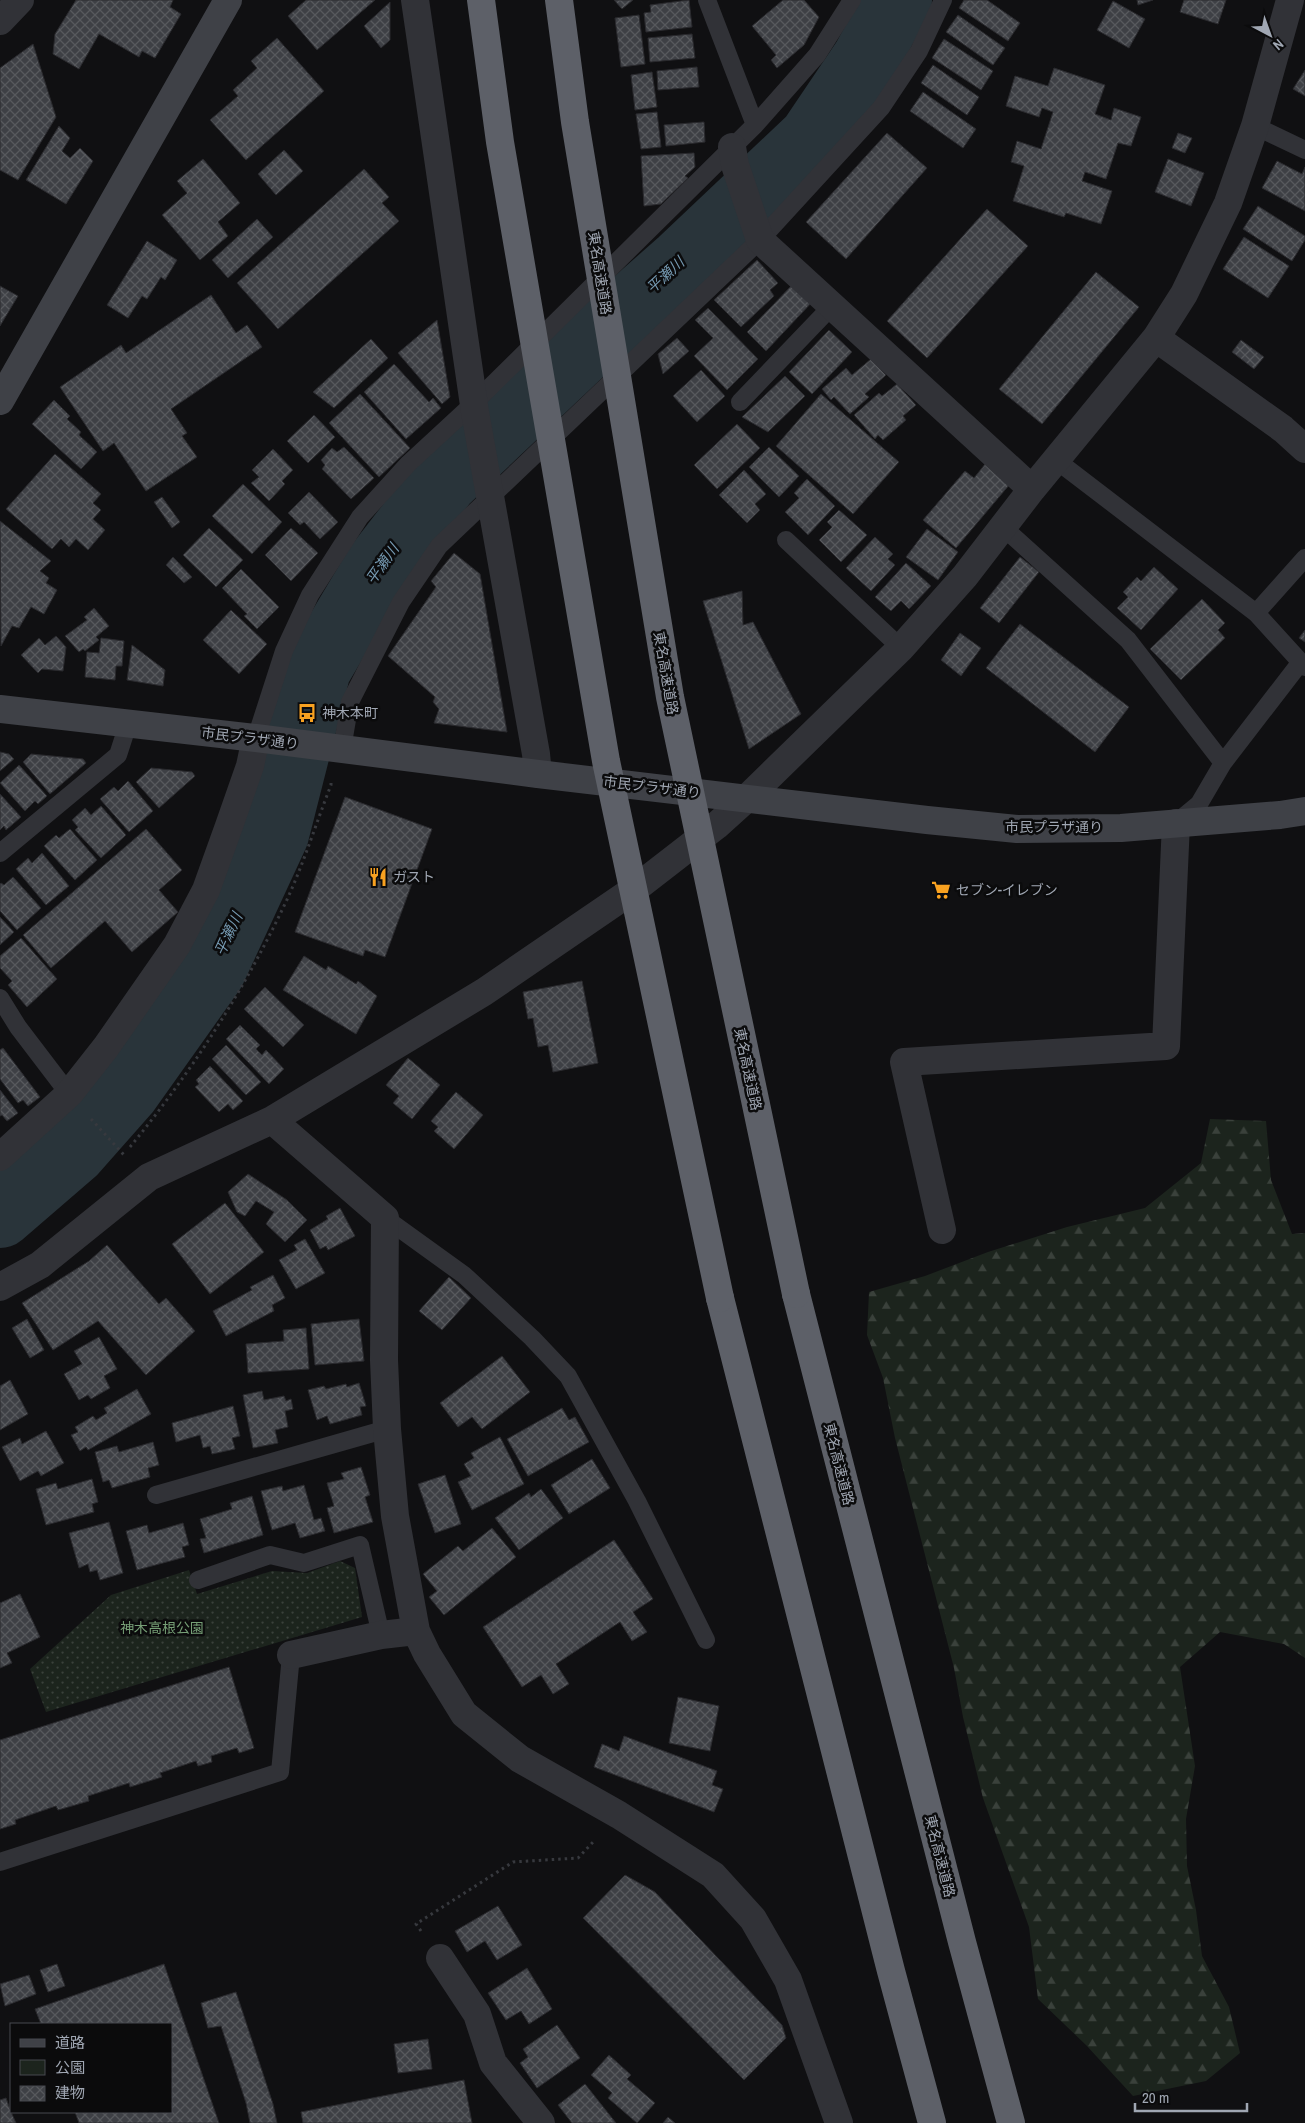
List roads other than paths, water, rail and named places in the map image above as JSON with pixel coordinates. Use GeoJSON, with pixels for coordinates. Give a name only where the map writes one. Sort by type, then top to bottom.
{"type":"FeatureCollection","features":[{"type":"Feature","properties":{"kind":"highway"},"geometry":{"type":"LineString","coordinates":[[481,0],[500,142],[606,761],[720,1298],[932,2123]]}},
{"type":"Feature","properties":{"kind":"highway","name":"東名高速道路"},"geometry":{"type":"LineString","coordinates":[[558,0],[575,122],[670,697],[796,1294],[959,1933],[1011,2123]]}},
{"type":"Feature","properties":{"kind":"street"},"geometry":{"type":"LineString","coordinates":[[0,21],[20,0]]}},
{"type":"Feature","properties":{"kind":"street"},"geometry":{"type":"LineString","coordinates":[[0,401],[228,0]]}},
{"type":"Feature","properties":{"kind":"street"},"geometry":{"type":"LineString","coordinates":[[415,0],[474,408],[538,774]]}},
{"type":"Feature","properties":{"kind":"street"},"geometry":{"type":"LineString","coordinates":[[0,1287],[40,1265],[149,1177],[272,1120],[484,992],[636,888],[716,826],[748,798],[901,648],[965,576],[1004,528],[1032,489],[1156,338],[1184,294],[1228,203],[1255,126],[1290,0]]}},
{"type":"Feature","properties":{"kind":"street"},"geometry":{"type":"LineString","coordinates":[[734,156],[760,240],[1032,489]]}},
{"type":"Feature","properties":{"kind":"street"},"geometry":{"type":"LineString","coordinates":[[1156,338],[1283,429],[1305,448]]}},
{"type":"Feature","properties":{"kind":"street","name":"市民プラザ通り"},"geometry":{"type":"LineString","coordinates":[[0,709],[337,748],[538,774],[1017,829],[1121,828],[1280,815],[1305,811]]}},
{"type":"Feature","properties":{"kind":"street"},"geometry":{"type":"LineString","coordinates":[[0,1156],[78,1104],[106,1047],[177,945],[206,890],[262,739]]}},
{"type":"Feature","properties":{"kind":"street"},"geometry":{"type":"LineString","coordinates":[[942,1230],[904,1062],[1166,1046],[1176,823]]}},
{"type":"Feature","properties":{"kind":"street"},"geometry":{"type":"LineString","coordinates":[[272,1120],[385,1218],[384,1360],[387,1429],[395,1516],[416,1631],[427,1654],[464,1714],[520,1759],[619,1815],[714,1874],[752,1919],[788,1980],[839,2123]]}},
{"type":"Feature","properties":{"kind":"street"},"geometry":{"type":"LineString","coordinates":[[291,1655],[381,1635],[416,1631]]}},
{"type":"Feature","properties":{"kind":"street"},"geometry":{"type":"LineString","coordinates":[[440,1958],[477,2014],[493,2062],[541,2123]]}},
{"type":"Feature","properties":{"kind":"lane"},"geometry":{"type":"LineString","coordinates":[[707,0],[755,125]]}},
{"type":"Feature","properties":{"kind":"lane"},"geometry":{"type":"LineString","coordinates":[[262,739],[270,692],[288,643],[310,595],[360,517],[408,464],[474,408],[734,156],[755,125],[817,55],[852,0]]}},
{"type":"Feature","properties":{"kind":"lane"},"geometry":{"type":"LineString","coordinates":[[337,748],[350,702],[401,602],[439,546],[760,240],[881,108],[919,51],[943,0]]}},
{"type":"Feature","properties":{"kind":"lane"},"geometry":{"type":"LineString","coordinates":[[1255,126],[1305,150]]}},
{"type":"Feature","properties":{"kind":"lane"},"geometry":{"type":"LineString","coordinates":[[740,402],[832,306]]}},
{"type":"Feature","properties":{"kind":"lane"},"geometry":{"type":"LineString","coordinates":[[1056,460],[1256,613],[1302,665],[1223,763],[1199,804],[1176,823]]}},
{"type":"Feature","properties":{"kind":"lane"},"geometry":{"type":"LineString","coordinates":[[1004,528],[1128,640],[1223,763]]}},
{"type":"Feature","properties":{"kind":"lane"},"geometry":{"type":"LineString","coordinates":[[786,540],[901,648]]}},
{"type":"Feature","properties":{"kind":"lane"},"geometry":{"type":"LineString","coordinates":[[1256,613],[1305,558]]}},
{"type":"Feature","properties":{"kind":"lane"},"geometry":{"type":"LineString","coordinates":[[0,853],[118,754],[128,724]]}},
{"type":"Feature","properties":{"kind":"lane"},"geometry":{"type":"LineString","coordinates":[[0,998],[18,1027],[78,1104]]}},
{"type":"Feature","properties":{"kind":"lane"},"geometry":{"type":"LineString","coordinates":[[385,1218],[464,1275],[532,1338],[568,1376],[637,1501],[706,1640]]}},
{"type":"Feature","properties":{"kind":"lane"},"geometry":{"type":"LineString","coordinates":[[156,1495],[387,1429]]}},
{"type":"Feature","properties":{"kind":"lane"},"geometry":{"type":"LineString","coordinates":[[198,1580],[270,1555],[304,1563],[360,1545],[381,1635]]}},
{"type":"Feature","properties":{"kind":"lane"},"geometry":{"type":"LineString","coordinates":[[0,1862],[280,1772],[291,1655]]}},
{"type":"Feature","properties":{"kind":"waterway","name":"平瀬川"},"geometry":{"type":"LineString","coordinates":[[0,1214],[73,1151],[126,1091],[212,970],[275,834],[317,669],[379,565],[445,480],[580,352],[682,262],[812,139],[866,59],[898,0]]}},
{"type":"Feature","properties":{"kind":"place","name":"神木本町"},"geometry":{"type":"Point","coordinates":[307,713]}},
{"type":"Feature","properties":{"kind":"place","name":"ガスト"},"geometry":{"type":"Point","coordinates":[378,877]}},
{"type":"Feature","properties":{"kind":"place","name":"セブン-イレブン"},"geometry":{"type":"Point","coordinates":[941,890]}},
{"type":"Feature","properties":{"kind":"park label","name":"神木高根公園"},"geometry":{"type":"Point","coordinates":[162,1628]}}]}
